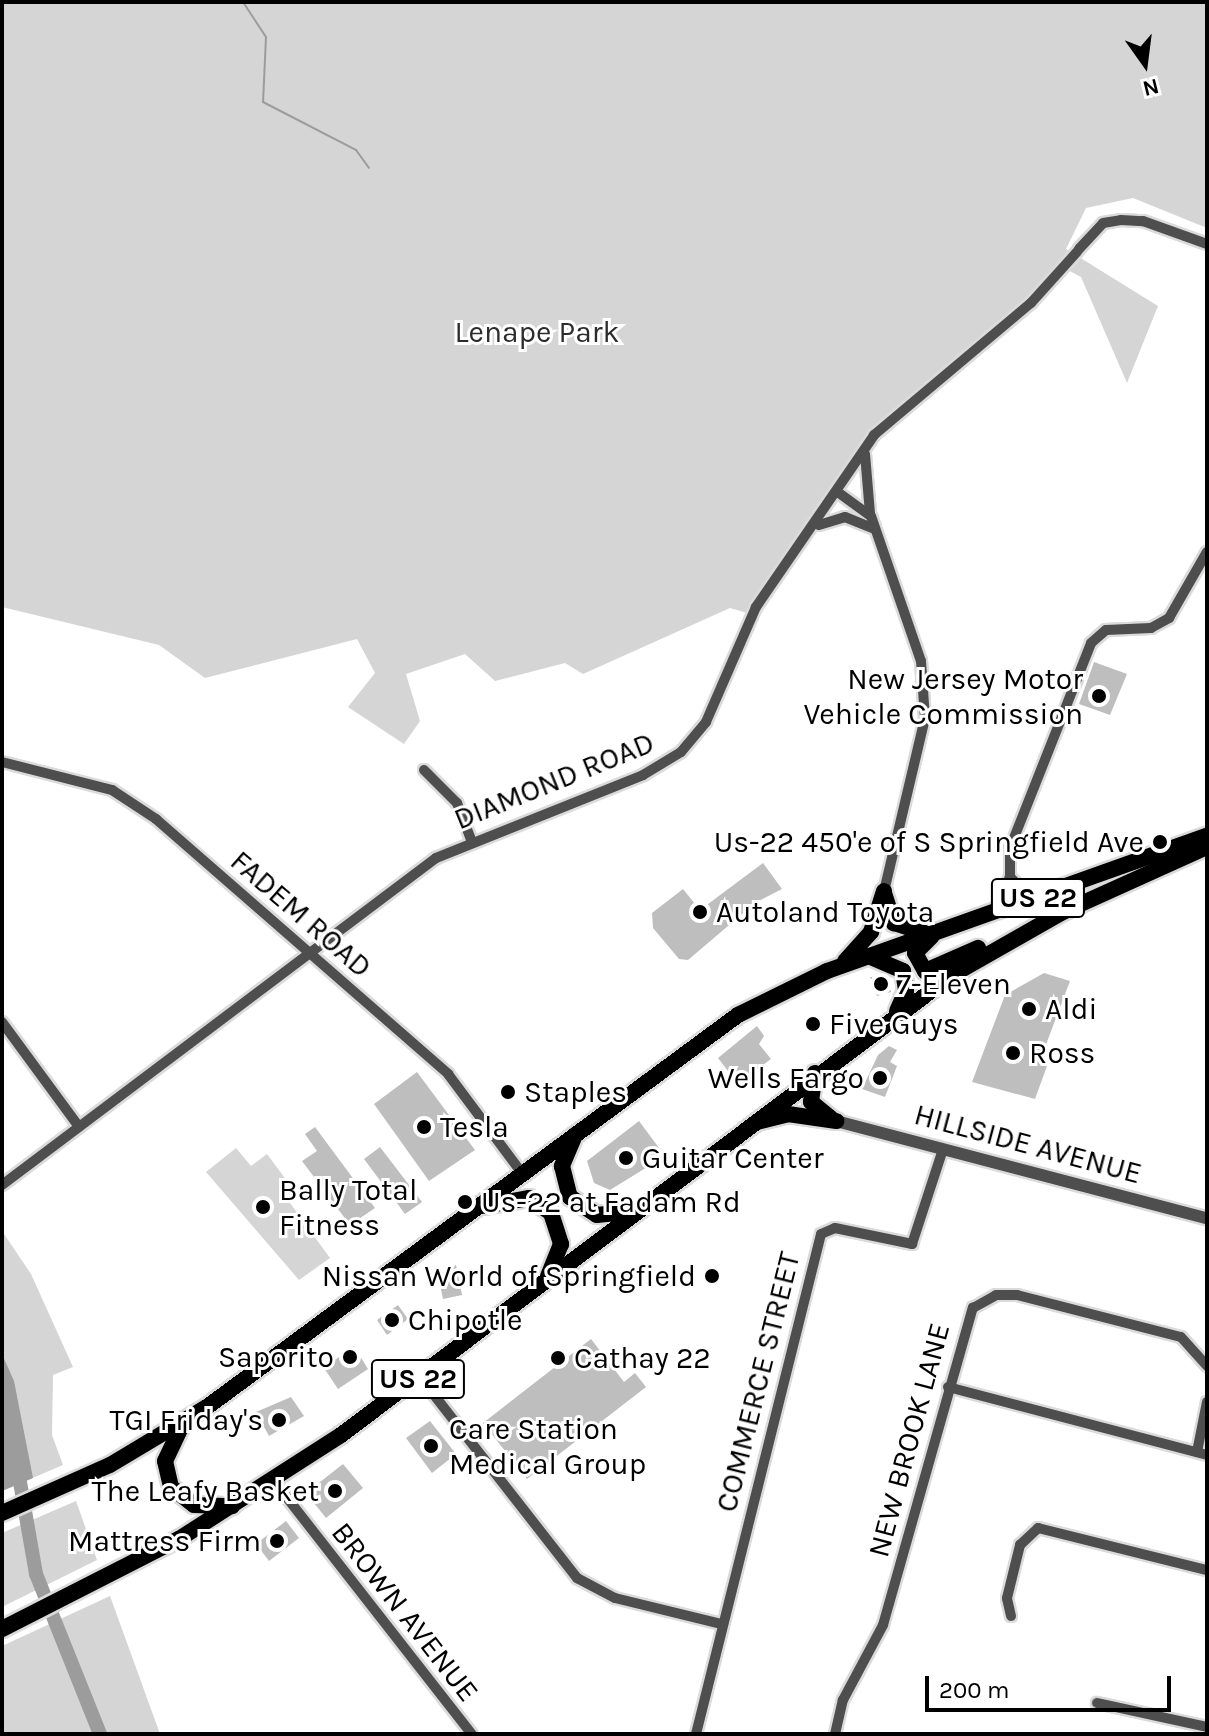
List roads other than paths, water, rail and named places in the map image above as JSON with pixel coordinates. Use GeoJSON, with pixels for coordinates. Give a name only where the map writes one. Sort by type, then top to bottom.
{"type":"FeatureCollection","features":[{"type":"Feature","properties":{"kind":"highway","name":"US 22"},"geometry":{"type":"LineString","coordinates":[[2,1513],[32,1501],[184,1422],[716,1028],[867,955],[1033,900],[1207,836]]}},
{"type":"Feature","properties":{"kind":"highway","name":"US 22"},"geometry":{"type":"LineString","coordinates":[[2,1629],[65,1599],[274,1481],[420,1377],[897,1012],[1046,921],[1207,847]]}},
{"type":"Feature","properties":{"kind":"highway"},"geometry":{"type":"LineString","coordinates":[[884,891],[897,926],[935,932]]}},
{"type":"Feature","properties":{"kind":"highway"},"geometry":{"type":"LineString","coordinates":[[842,965],[871,932],[884,891]]}},
{"type":"Feature","properties":{"kind":"highway"},"geometry":{"type":"LineString","coordinates":[[935,932],[915,953],[925,971],[1046,921]]}},
{"type":"Feature","properties":{"kind":"highway"},"geometry":{"type":"LineString","coordinates":[[867,955],[903,971],[906,991],[897,1012]]}},
{"type":"Feature","properties":{"kind":"highway"},"geometry":{"type":"LineString","coordinates":[[815,1073],[811,1102],[836,1121]]}},
{"type":"Feature","properties":{"kind":"highway"},"geometry":{"type":"LineString","coordinates":[[748,1125],[788,1114],[836,1121]]}},
{"type":"Feature","properties":{"kind":"highway"},"geometry":{"type":"LineString","coordinates":[[577,1130],[562,1172],[573,1201],[597,1215],[636,1210]]}},
{"type":"Feature","properties":{"kind":"highway"},"geometry":{"type":"LineString","coordinates":[[469,1212],[513,1198],[543,1205],[561,1238],[545,1281]]}},
{"type":"Feature","properties":{"kind":"highway"},"geometry":{"type":"LineString","coordinates":[[184,1422],[165,1461],[171,1487],[194,1505],[234,1506]]}},
{"type":"Feature","properties":{"kind":"street","name":"DIAMOND ROAD"},"geometry":{"type":"LineString","coordinates":[[2,1185],[436,858],[471,840],[643,775],[681,752],[712,710],[756,607],[817,526],[866,449],[899,409],[1031,303],[1103,223],[1143,221],[1207,244]]}},
{"type":"Feature","properties":{"kind":"street"},"geometry":{"type":"LineString","coordinates":[[866,449],[871,516],[919,653],[925,718],[884,891]]}},
{"type":"Feature","properties":{"kind":"street"},"geometry":{"type":"LineString","coordinates":[[839,493],[871,516]]}},
{"type":"Feature","properties":{"kind":"street"},"geometry":{"type":"LineString","coordinates":[[817,526],[845,517],[875,529]]}},
{"type":"Feature","properties":{"kind":"street"},"geometry":{"type":"LineString","coordinates":[[994,913],[1010,877],[1010,848],[1091,643],[1106,630],[1151,628],[1169,618],[1207,552]]}},
{"type":"Feature","properties":{"kind":"street","name":"FADEM ROAD"},"geometry":{"type":"LineString","coordinates":[[2,762],[125,796],[448,1074],[521,1172]]}},
{"type":"Feature","properties":{"kind":"street"},"geometry":{"type":"LineString","coordinates":[[424,770],[457,803],[471,840]]}},
{"type":"Feature","properties":{"kind":"street"},"geometry":{"type":"LineString","coordinates":[[1010,877],[1033,900]]}},
{"type":"Feature","properties":{"kind":"street"},"geometry":{"type":"LineString","coordinates":[[2,1022],[79,1127]]}},
{"type":"Feature","properties":{"kind":"street","name":"HILLSIDE AVENUE"},"geometry":{"type":"LineString","coordinates":[[836,1121],[1207,1218]]}},
{"type":"Feature","properties":{"kind":"street","name":"COMMERCE STREET"},"geometry":{"type":"LineString","coordinates":[[696,1734],[821,1234],[835,1228],[912,1244],[943,1149]]}},
{"type":"Feature","properties":{"kind":"street","name":"NEW BROOK LANE"},"geometry":{"type":"LineString","coordinates":[[835,1734],[843,1700],[883,1625],[968,1315],[986,1298],[1007,1294],[1181,1337],[1207,1366]]}},
{"type":"Feature","properties":{"kind":"street"},"geometry":{"type":"LineString","coordinates":[[420,1377],[577,1578],[615,1598],[722,1624]]}},
{"type":"Feature","properties":{"kind":"street"},"geometry":{"type":"LineString","coordinates":[[948,1387],[1202,1454],[1207,1402]]}},
{"type":"Feature","properties":{"kind":"street","name":"BROWN AVENUE"},"geometry":{"type":"LineString","coordinates":[[274,1481],[472,1734]]}},
{"type":"Feature","properties":{"kind":"street"},"geometry":{"type":"LineString","coordinates":[[1011,1616],[1007,1598],[1020,1545],[1038,1528],[1207,1570]]}},
{"type":"Feature","properties":{"kind":"street"},"geometry":{"type":"LineString","coordinates":[[1097,1703],[1207,1727]]}},
{"type":"Feature","properties":{"kind":"waterway"},"geometry":{"type":"LineString","coordinates":[[243,2],[266,37],[263,102],[356,150],[369,168]]}},
{"type":"Feature","properties":{"kind":"waterway"},"geometry":{"type":"LineString","coordinates":[[17,1465],[36,1574],[100,1734]]}},
{"type":"Feature","properties":{"kind":"place","name":"New Jersey Motor Vehicle Commission"},"geometry":{"type":"Point","coordinates":[1099,696]}},
{"type":"Feature","properties":{"kind":"place","name":"Us-22 450'e of S Springfield Ave"},"geometry":{"type":"Point","coordinates":[1160,842]}},
{"type":"Feature","properties":{"kind":"place","name":"Autoland Toyota"},"geometry":{"type":"Point","coordinates":[700,912]}},
{"type":"Feature","properties":{"kind":"place","name":"7-Eleven"},"geometry":{"type":"Point","coordinates":[881,984]}},
{"type":"Feature","properties":{"kind":"place","name":"Aldi"},"geometry":{"type":"Point","coordinates":[1029,1009]}},
{"type":"Feature","properties":{"kind":"place","name":"Five Guys"},"geometry":{"type":"Point","coordinates":[813,1024]}},
{"type":"Feature","properties":{"kind":"place","name":"Ross"},"geometry":{"type":"Point","coordinates":[1013,1053]}},
{"type":"Feature","properties":{"kind":"place","name":"Wells Fargo"},"geometry":{"type":"Point","coordinates":[880,1078]}},
{"type":"Feature","properties":{"kind":"place","name":"Staples"},"geometry":{"type":"Point","coordinates":[508,1092]}},
{"type":"Feature","properties":{"kind":"place","name":"Tesla"},"geometry":{"type":"Point","coordinates":[424,1127]}},
{"type":"Feature","properties":{"kind":"place","name":"Guitar Center"},"geometry":{"type":"Point","coordinates":[626,1158]}},
{"type":"Feature","properties":{"kind":"place","name":"Us-22 at Fadam Rd"},"geometry":{"type":"Point","coordinates":[465,1202]}},
{"type":"Feature","properties":{"kind":"place","name":"Bally Total Fitness"},"geometry":{"type":"Point","coordinates":[263,1207]}},
{"type":"Feature","properties":{"kind":"place","name":"Nissan World of Springfield"},"geometry":{"type":"Point","coordinates":[712,1276]}},
{"type":"Feature","properties":{"kind":"place","name":"Chipotle"},"geometry":{"type":"Point","coordinates":[392,1320]}},
{"type":"Feature","properties":{"kind":"place","name":"Saporito"},"geometry":{"type":"Point","coordinates":[350,1357]}},
{"type":"Feature","properties":{"kind":"place","name":"Cathay 22"},"geometry":{"type":"Point","coordinates":[558,1358]}},
{"type":"Feature","properties":{"kind":"place","name":"TGI Friday's"},"geometry":{"type":"Point","coordinates":[279,1420]}},
{"type":"Feature","properties":{"kind":"place","name":"Care Station Medical Group"},"geometry":{"type":"Point","coordinates":[431,1446]}},
{"type":"Feature","properties":{"kind":"place","name":"The Leafy Basket"},"geometry":{"type":"Point","coordinates":[335,1491]}},
{"type":"Feature","properties":{"kind":"place","name":"Mattress Firm"},"geometry":{"type":"Point","coordinates":[277,1541]}},
{"type":"Feature","properties":{"kind":"park label","name":"Lenape Park"},"geometry":{"type":"Point","coordinates":[537,332]}}]}
